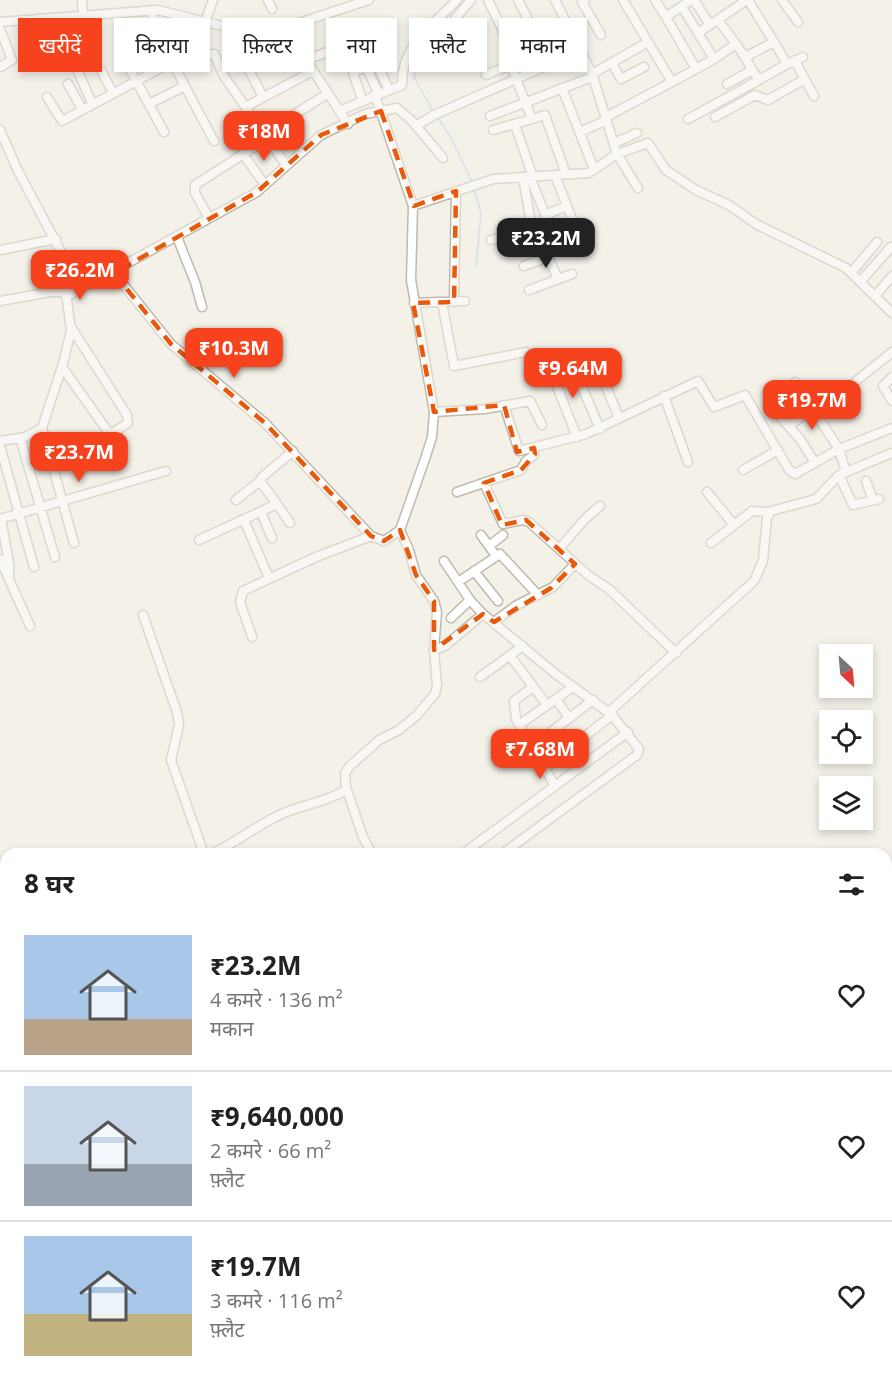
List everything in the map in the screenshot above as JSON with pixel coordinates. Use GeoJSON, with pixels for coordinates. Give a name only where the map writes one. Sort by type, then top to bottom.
{"type":"FeatureCollection","features":[{"type":"Feature","properties":{"kind":"street"},"geometry":{"type":"LineString","coordinates":[[82,0],[86,16]]}},
{"type":"Feature","properties":{"kind":"street"},"geometry":{"type":"LineString","coordinates":[[206,18],[213,0]]}},
{"type":"Feature","properties":{"kind":"street"},"geometry":{"type":"LineString","coordinates":[[268,0],[272,9]]}},
{"type":"Feature","properties":{"kind":"street"},"geometry":{"type":"LineString","coordinates":[[312,18],[369,0]]}},
{"type":"Feature","properties":{"kind":"street"},"geometry":{"type":"LineString","coordinates":[[339,111],[402,85],[402,70],[410,48],[457,0]]}},
{"type":"Feature","properties":{"kind":"street"},"geometry":{"type":"LineString","coordinates":[[456,18],[471,0]]}},
{"type":"Feature","properties":{"kind":"street"},"geometry":{"type":"LineString","coordinates":[[518,0],[527,18]]}},
{"type":"Feature","properties":{"kind":"street"},"geometry":{"type":"LineString","coordinates":[[555,0],[564,18]]}},
{"type":"Feature","properties":{"kind":"street"},"geometry":{"type":"LineString","coordinates":[[585,0],[582,2],[601,36]]}},
{"type":"Feature","properties":{"kind":"street"},"geometry":{"type":"LineString","coordinates":[[623,0],[672,82]]}},
{"type":"Feature","properties":{"kind":"street"},"geometry":{"type":"LineString","coordinates":[[656,0],[696,69]]}},
{"type":"Feature","properties":{"kind":"street"},"geometry":{"type":"LineString","coordinates":[[666,17],[693,0],[710,25]]}},
{"type":"Feature","properties":{"kind":"street"},"geometry":{"type":"LineString","coordinates":[[782,0],[798,22]]}},
{"type":"Feature","properties":{"kind":"street"},"geometry":{"type":"LineString","coordinates":[[492,1],[499,18]]}},
{"type":"Feature","properties":{"kind":"street"},"geometry":{"type":"LineString","coordinates":[[698,33],[751,1],[774,42],[795,61],[814,96]]}},
{"type":"Feature","properties":{"kind":"street"},"geometry":{"type":"LineString","coordinates":[[682,7],[714,59]]}},
{"type":"Feature","properties":{"kind":"street"},"geometry":{"type":"LineString","coordinates":[[151,10],[154,18]]}},
{"type":"Feature","properties":{"kind":"street"},"geometry":{"type":"LineString","coordinates":[[0,22],[151,10],[189,18]]}},
{"type":"Feature","properties":{"kind":"street"},"geometry":{"type":"LineString","coordinates":[[718,20],[759,80]]}},
{"type":"Feature","properties":{"kind":"street"},"geometry":{"type":"LineString","coordinates":[[0,29],[12,60],[0,67]]}},
{"type":"Feature","properties":{"kind":"street"},"geometry":{"type":"LineString","coordinates":[[490,116],[592,75],[648,42]]}},
{"type":"Feature","properties":{"kind":"street"},"geometry":{"type":"LineString","coordinates":[[745,57],[774,42]]}},
{"type":"Feature","properties":{"kind":"street"},"geometry":{"type":"LineString","coordinates":[[580,132],[714,59],[736,44]]}},
{"type":"Feature","properties":{"kind":"street"},"geometry":{"type":"LineString","coordinates":[[210,54],[214,54],[224,76],[286,165]]}},
{"type":"Feature","properties":{"kind":"street"},"geometry":{"type":"LineString","coordinates":[[688,119],[795,61]]}},
{"type":"Feature","properties":{"kind":"street"},"geometry":{"type":"LineString","coordinates":[[612,63],[621,79],[644,67]]}},
{"type":"Feature","properties":{"kind":"street"},"geometry":{"type":"LineString","coordinates":[[587,65],[607,118],[617,154],[638,188]]}},
{"type":"Feature","properties":{"kind":"street"},"geometry":{"type":"LineString","coordinates":[[114,273],[156,327],[190,361],[250,410],[293,451],[371,536],[384,541],[400,530],[425,459],[434,412],[411,280],[413,206],[366,67],[353,72],[362,100]]}},
{"type":"Feature","properties":{"kind":"street"},"geometry":{"type":"LineString","coordinates":[[486,75],[499,70]]}},
{"type":"Feature","properties":{"kind":"street"},"geometry":{"type":"LineString","coordinates":[[727,84],[752,70]]}},
{"type":"Feature","properties":{"kind":"street"},"geometry":{"type":"LineString","coordinates":[[78,72],[92,103]]}},
{"type":"Feature","properties":{"kind":"street"},"geometry":{"type":"LineString","coordinates":[[102,72],[113,93]]}},
{"type":"Feature","properties":{"kind":"street"},"geometry":{"type":"LineString","coordinates":[[132,72],[164,132]]}},
{"type":"Feature","properties":{"kind":"street"},"geometry":{"type":"LineString","coordinates":[[47,96],[62,122],[92,103],[151,72]]}},
{"type":"Feature","properties":{"kind":"street"},"geometry":{"type":"LineString","coordinates":[[177,72],[214,141]]}},
{"type":"Feature","properties":{"kind":"street"},"geometry":{"type":"LineString","coordinates":[[250,72],[263,97]]}},
{"type":"Feature","properties":{"kind":"street"},"geometry":{"type":"LineString","coordinates":[[245,107],[311,72]]}},
{"type":"Feature","properties":{"kind":"street"},"geometry":{"type":"LineString","coordinates":[[314,72],[348,124]]}},
{"type":"Feature","properties":{"kind":"street"},"geometry":{"type":"LineString","coordinates":[[381,72],[389,90]]}},
{"type":"Feature","properties":{"kind":"street"},"geometry":{"type":"LineString","coordinates":[[513,72],[531,118]]}},
{"type":"Feature","properties":{"kind":"street"},"geometry":{"type":"LineString","coordinates":[[416,126],[434,115],[530,72]]}},
{"type":"Feature","properties":{"kind":"street"},"geometry":{"type":"LineString","coordinates":[[715,117],[756,95],[768,100],[805,79]]}},
{"type":"Feature","properties":{"kind":"street"},"geometry":{"type":"LineString","coordinates":[[68,84],[82,109]]}},
{"type":"Feature","properties":{"kind":"street"},"geometry":{"type":"LineString","coordinates":[[149,104],[185,86]]}},
{"type":"Feature","properties":{"kind":"street"},"geometry":{"type":"LineString","coordinates":[[562,88],[594,169]]}},
{"type":"Feature","properties":{"kind":"street"},"geometry":{"type":"LineString","coordinates":[[209,218],[195,193],[195,185],[327,94]]}},
{"type":"Feature","properties":{"kind":"street"},"geometry":{"type":"LineString","coordinates":[[0,302],[50,292],[66,295],[114,273],[265,185],[321,135],[365,114],[397,108],[443,158]]}},
{"type":"Feature","properties":{"kind":"street"},"geometry":{"type":"LineString","coordinates":[[493,130],[545,116],[566,174]]}},
{"type":"Feature","properties":{"kind":"street"},"geometry":{"type":"LineString","coordinates":[[514,125],[529,177],[554,236]]}},
{"type":"Feature","properties":{"kind":"street"},"geometry":{"type":"LineString","coordinates":[[0,130],[18,171],[69,265],[66,295],[70,327],[62,367],[42,428],[35,434],[0,441]]}},
{"type":"Feature","properties":{"kind":"street"},"geometry":{"type":"LineString","coordinates":[[614,143],[637,133]]}},
{"type":"Feature","properties":{"kind":"street"},"geometry":{"type":"LineString","coordinates":[[413,206],[493,179],[589,173],[617,154],[648,143],[666,170],[696,190],[729,205],[756,224],[819,253],[851,273],[892,313]]}},
{"type":"Feature","properties":{"kind":"street"},"geometry":{"type":"LineString","coordinates":[[243,154],[265,185]]}},
{"type":"Feature","properties":{"kind":"street"},"geometry":{"type":"LineString","coordinates":[[555,175],[575,227]]}},
{"type":"Feature","properties":{"kind":"street"},"geometry":{"type":"LineString","coordinates":[[529,177],[527,206],[558,279]]}},
{"type":"Feature","properties":{"kind":"street"},"geometry":{"type":"LineString","coordinates":[[454,302],[456,191]]}},
{"type":"Feature","properties":{"kind":"street"},"geometry":{"type":"LineString","coordinates":[[545,215],[567,206]]}},
{"type":"Feature","properties":{"kind":"street"},"geometry":{"type":"LineString","coordinates":[[491,240],[535,228]]}},
{"type":"Feature","properties":{"kind":"street"},"geometry":{"type":"LineString","coordinates":[[177,237],[195,282],[202,307]]}},
{"type":"Feature","properties":{"kind":"street"},"geometry":{"type":"LineString","coordinates":[[0,250],[56,239]]}},
{"type":"Feature","properties":{"kind":"street"},"geometry":{"type":"LineString","coordinates":[[851,273],[877,243]]}},
{"type":"Feature","properties":{"kind":"street"},"geometry":{"type":"LineString","coordinates":[[860,282],[891,247]]}},
{"type":"Feature","properties":{"kind":"street"},"geometry":{"type":"LineString","coordinates":[[524,266],[548,257]]}},
{"type":"Feature","properties":{"kind":"street"},"geometry":{"type":"LineString","coordinates":[[528,290],[572,274]]}},
{"type":"Feature","properties":{"kind":"street"},"geometry":{"type":"LineString","coordinates":[[875,296],[892,276]]}},
{"type":"Feature","properties":{"kind":"street"},"geometry":{"type":"LineString","coordinates":[[414,303],[465,301]]}},
{"type":"Feature","properties":{"kind":"street"},"geometry":{"type":"LineString","coordinates":[[442,302],[452,363],[456,366],[525,352]]}},
{"type":"Feature","properties":{"kind":"street"},"geometry":{"type":"LineString","coordinates":[[62,367],[109,433],[128,423],[127,415],[70,327]]}},
{"type":"Feature","properties":{"kind":"street"},"geometry":{"type":"LineString","coordinates":[[190,361],[221,337]]}},
{"type":"Feature","properties":{"kind":"street"},"geometry":{"type":"LineString","coordinates":[[856,381],[892,352]]}},
{"type":"Feature","properties":{"kind":"street"},"geometry":{"type":"LineString","coordinates":[[570,359],[600,429]]}},
{"type":"Feature","properties":{"kind":"street"},"geometry":{"type":"LineString","coordinates":[[596,362],[619,418]]}},
{"type":"Feature","properties":{"kind":"street"},"geometry":{"type":"LineString","coordinates":[[550,369],[577,437]]}},
{"type":"Feature","properties":{"kind":"street"},"geometry":{"type":"LineString","coordinates":[[892,377],[883,386],[892,401]]}},
{"type":"Feature","properties":{"kind":"street"},"geometry":{"type":"LineString","coordinates":[[504,405],[517,450],[534,448],[600,429],[698,381],[714,407],[745,395],[793,473],[840,449],[892,428]]}},
{"type":"Feature","properties":{"kind":"street"},"geometry":{"type":"LineString","coordinates":[[795,382],[840,449],[843,474],[853,505],[876,499],[866,482]]}},
{"type":"Feature","properties":{"kind":"street"},"geometry":{"type":"LineString","coordinates":[[664,396],[688,462]]}},
{"type":"Feature","properties":{"kind":"street"},"geometry":{"type":"LineString","coordinates":[[434,412],[481,409],[530,401],[542,425]]}},
{"type":"Feature","properties":{"kind":"street"},"geometry":{"type":"LineString","coordinates":[[789,426],[812,408]]}},
{"type":"Feature","properties":{"kind":"street"},"geometry":{"type":"LineString","coordinates":[[778,414],[815,463]]}},
{"type":"Feature","properties":{"kind":"street"},"geometry":{"type":"LineString","coordinates":[[42,428],[74,543]]}},
{"type":"Feature","properties":{"kind":"street"},"geometry":{"type":"LineString","coordinates":[[20,438],[55,557]]}},
{"type":"Feature","properties":{"kind":"street"},"geometry":{"type":"LineString","coordinates":[[0,446],[34,567]]}},
{"type":"Feature","properties":{"kind":"street"},"geometry":{"type":"LineString","coordinates":[[457,492],[521,470],[526,461],[534,455],[534,448]]}},
{"type":"Feature","properties":{"kind":"street"},"geometry":{"type":"LineString","coordinates":[[743,470],[778,450]]}},
{"type":"Feature","properties":{"kind":"street"},"geometry":{"type":"LineString","coordinates":[[236,500],[293,451]]}},
{"type":"Feature","properties":{"kind":"street"},"geometry":{"type":"LineString","coordinates":[[711,543],[752,511],[769,513],[820,496],[843,474],[892,453]]}},
{"type":"Feature","properties":{"kind":"street"},"geometry":{"type":"LineString","coordinates":[[9,578],[9,563],[0,519],[166,471]]}},
{"type":"Feature","properties":{"kind":"street"},"geometry":{"type":"LineString","coordinates":[[260,481],[290,523]]}},
{"type":"Feature","properties":{"kind":"street"},"geometry":{"type":"LineString","coordinates":[[484,483],[503,524],[526,520],[575,564],[609,589],[676,653]]}},
{"type":"Feature","properties":{"kind":"street"},"geometry":{"type":"LineString","coordinates":[[707,492],[734,525]]}},
{"type":"Feature","properties":{"kind":"street"},"geometry":{"type":"LineString","coordinates":[[199,540],[277,504]]}},
{"type":"Feature","properties":{"kind":"street"},"geometry":{"type":"LineString","coordinates":[[559,549],[585,519],[600,506]]}},
{"type":"Feature","properties":{"kind":"street"},"geometry":{"type":"LineString","coordinates":[[261,512],[272,538]]}},
{"type":"Feature","properties":{"kind":"street"},"geometry":{"type":"LineString","coordinates":[[544,769],[610,714],[754,580],[763,561],[769,513]]}},
{"type":"Feature","properties":{"kind":"street"},"geometry":{"type":"LineString","coordinates":[[244,520],[269,578]]}},
{"type":"Feature","properties":{"kind":"street"},"geometry":{"type":"LineString","coordinates":[[224,848],[235,843],[253,829],[289,811],[323,801],[343,792],[350,766],[379,740],[399,730],[417,715],[435,694],[438,649],[434,601],[416,574],[400,530]]}},
{"type":"Feature","properties":{"kind":"street"},"geometry":{"type":"LineString","coordinates":[[481,535],[496,556]]}},
{"type":"Feature","properties":{"kind":"street"},"geometry":{"type":"LineString","coordinates":[[489,546],[503,535]]}},
{"type":"Feature","properties":{"kind":"street"},"geometry":{"type":"LineString","coordinates":[[252,637],[240,594],[269,578],[332,550],[371,536]]}},
{"type":"Feature","properties":{"kind":"street"},"geometry":{"type":"LineString","coordinates":[[458,582],[496,556],[503,556],[538,596]]}},
{"type":"Feature","properties":{"kind":"street"},"geometry":{"type":"LineString","coordinates":[[0,560],[30,626]]}},
{"type":"Feature","properties":{"kind":"street"},"geometry":{"type":"LineString","coordinates":[[444,561],[470,600],[483,614],[610,714],[639,749],[637,755],[510,848]]}},
{"type":"Feature","properties":{"kind":"street"},"geometry":{"type":"LineString","coordinates":[[494,622],[517,605],[553,587],[575,564]]}},
{"type":"Feature","properties":{"kind":"street"},"geometry":{"type":"LineString","coordinates":[[474,571],[498,601]]}},
{"type":"Feature","properties":{"kind":"street"},"geometry":{"type":"LineString","coordinates":[[451,618],[470,600]]}},
{"type":"Feature","properties":{"kind":"street"},"geometry":{"type":"LineString","coordinates":[[438,649],[483,614]]}},
{"type":"Feature","properties":{"kind":"street"},"geometry":{"type":"LineString","coordinates":[[143,615],[177,712],[179,725],[171,760],[202,848]]}},
{"type":"Feature","properties":{"kind":"street"},"geometry":{"type":"LineString","coordinates":[[480,677],[512,657],[523,646]]}},
{"type":"Feature","properties":{"kind":"street"},"geometry":{"type":"LineString","coordinates":[[512,657],[547,705]]}},
{"type":"Feature","properties":{"kind":"street"},"geometry":{"type":"LineString","coordinates":[[533,687],[513,703],[519,725],[555,786]]}},
{"type":"Feature","properties":{"kind":"street"},"geometry":{"type":"LineString","coordinates":[[519,725],[573,687]]}},
{"type":"Feature","properties":{"kind":"street"},"geometry":{"type":"LineString","coordinates":[[556,699],[569,718]]}},
{"type":"Feature","properties":{"kind":"street"},"geometry":{"type":"LineString","coordinates":[[531,747],[593,700]]}},
{"type":"Feature","properties":{"kind":"street"},"geometry":{"type":"LineString","coordinates":[[471,848],[627,732]]}},
{"type":"Feature","properties":{"kind":"street"},"geometry":{"type":"LineString","coordinates":[[346,783],[363,837],[369,848]]}},
{"type":"Feature","properties":{"kind":"highlighted area"},"geometry":{"type":"Polygon","coordinates":[[[381,111],[414,206],[456,191],[454,302],[413,303],[434,412],[504,405],[517,452],[534,448],[535,454],[521,470],[484,483],[502,525],[526,520],[575,564],[551,588],[494,622],[483,614],[434,650],[434,601],[416,575],[400,530],[384,541],[371,536],[265,423],[171,344],[114,273],[257,192],[321,135],[381,111]]]}},
{"type":"Feature","properties":{"kind":"waterway"},"geometry":{"type":"LineString","coordinates":[[433,111],[414,77],[420,47],[459,9]]}},
{"type":"Feature","properties":{"kind":"waterway"},"geometry":{"type":"LineString","coordinates":[[439,119],[451,138],[471,180]]}},
{"type":"Feature","properties":{"kind":"waterway"},"geometry":{"type":"LineString","coordinates":[[475,191],[481,214],[476,266]]}}]}
